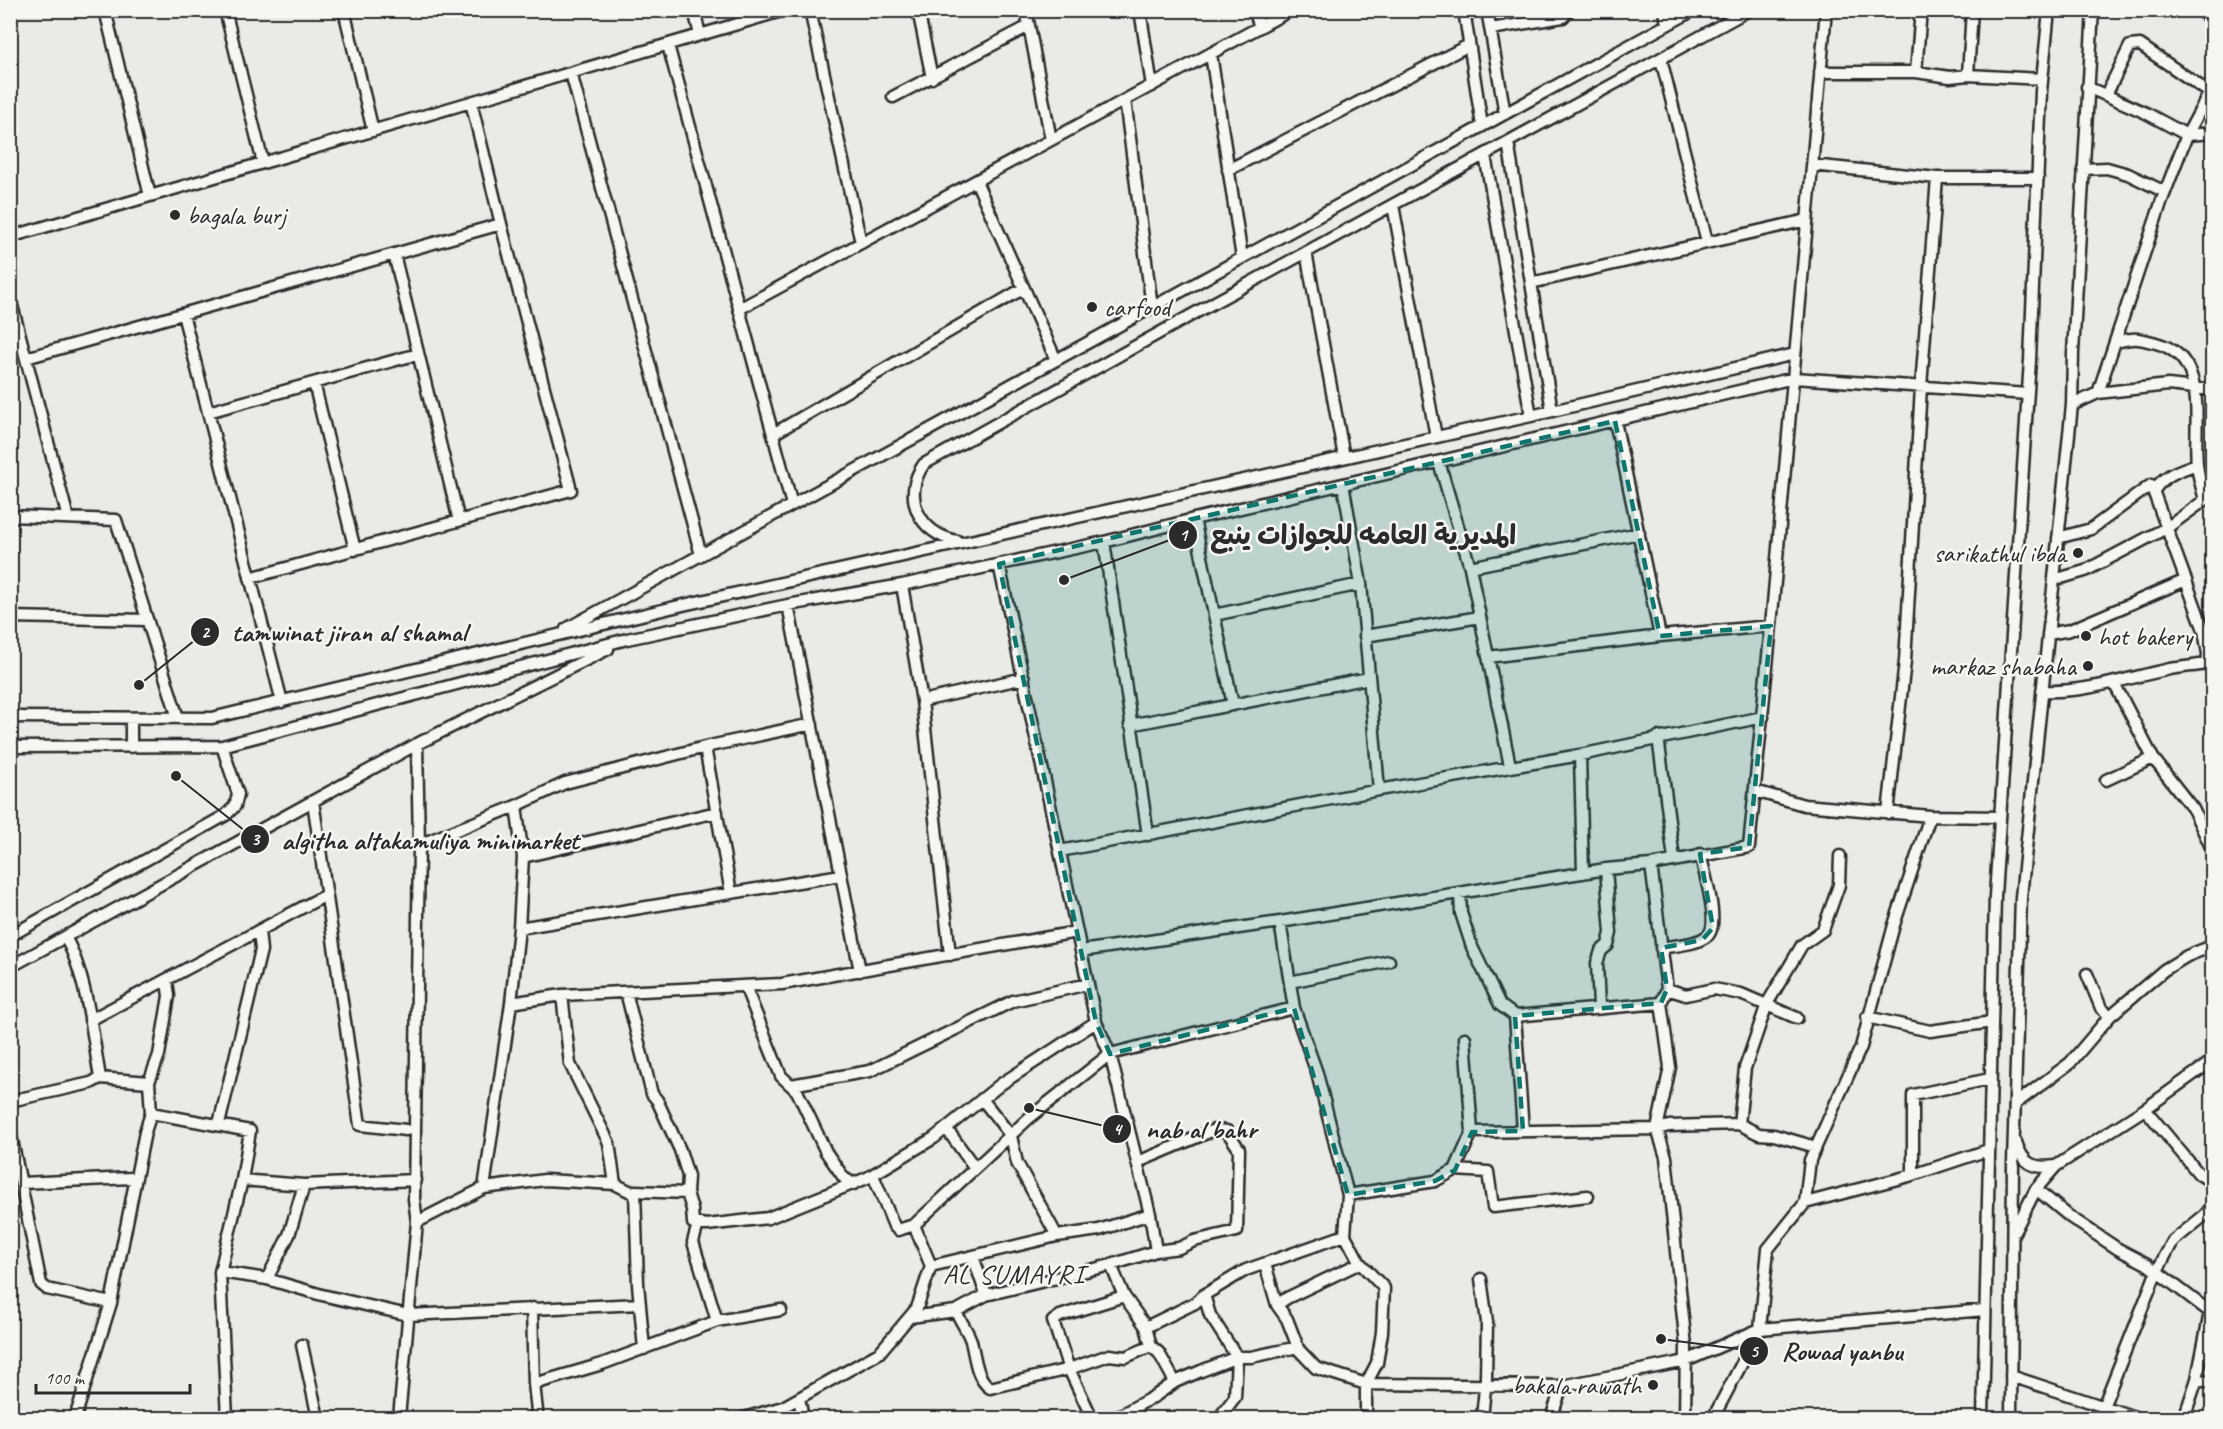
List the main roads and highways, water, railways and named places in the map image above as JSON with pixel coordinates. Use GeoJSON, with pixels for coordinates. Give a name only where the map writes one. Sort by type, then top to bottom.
{"type":"FeatureCollection","features":[{"type":"Feature","properties":{"kind":"place","name":"bagala burj"},"geometry":{"type":"Point","coordinates":[175,215]}},
{"type":"Feature","properties":{"kind":"place","name":"carfood"},"geometry":{"type":"Point","coordinates":[1092,307]}},
{"type":"Feature","properties":{"kind":"place","name":"sarikathul ibda"},"geometry":{"type":"Point","coordinates":[2078,553]}},
{"type":"Feature","properties":{"kind":"place","name":"المديرية العامه للجوازات ينبع"},"geometry":{"type":"Point","coordinates":[1064,580]}},
{"type":"Feature","properties":{"kind":"place","name":"hot bakery"},"geometry":{"type":"Point","coordinates":[2086,636]}},
{"type":"Feature","properties":{"kind":"place","name":"markaz shabaha"},"geometry":{"type":"Point","coordinates":[2088,666]}},
{"type":"Feature","properties":{"kind":"place","name":"tamwinat jiran al shamal"},"geometry":{"type":"Point","coordinates":[139,685]}},
{"type":"Feature","properties":{"kind":"place","name":"algitha altakamuliya minimarket"},"geometry":{"type":"Point","coordinates":[176,776]}},
{"type":"Feature","properties":{"kind":"place","name":"nab al bahr"},"geometry":{"type":"Point","coordinates":[1029,1108]}},
{"type":"Feature","properties":{"kind":"place","name":"Rowad yanbu"},"geometry":{"type":"Point","coordinates":[1661,1339]}},
{"type":"Feature","properties":{"kind":"place","name":"bakala rawath"},"geometry":{"type":"Point","coordinates":[1653,1385]}},
{"type":"Feature","properties":{"kind":"district","name":"AL SUMAYRI"},"geometry":{"type":"Point","coordinates":[1014,1274]}}]}
